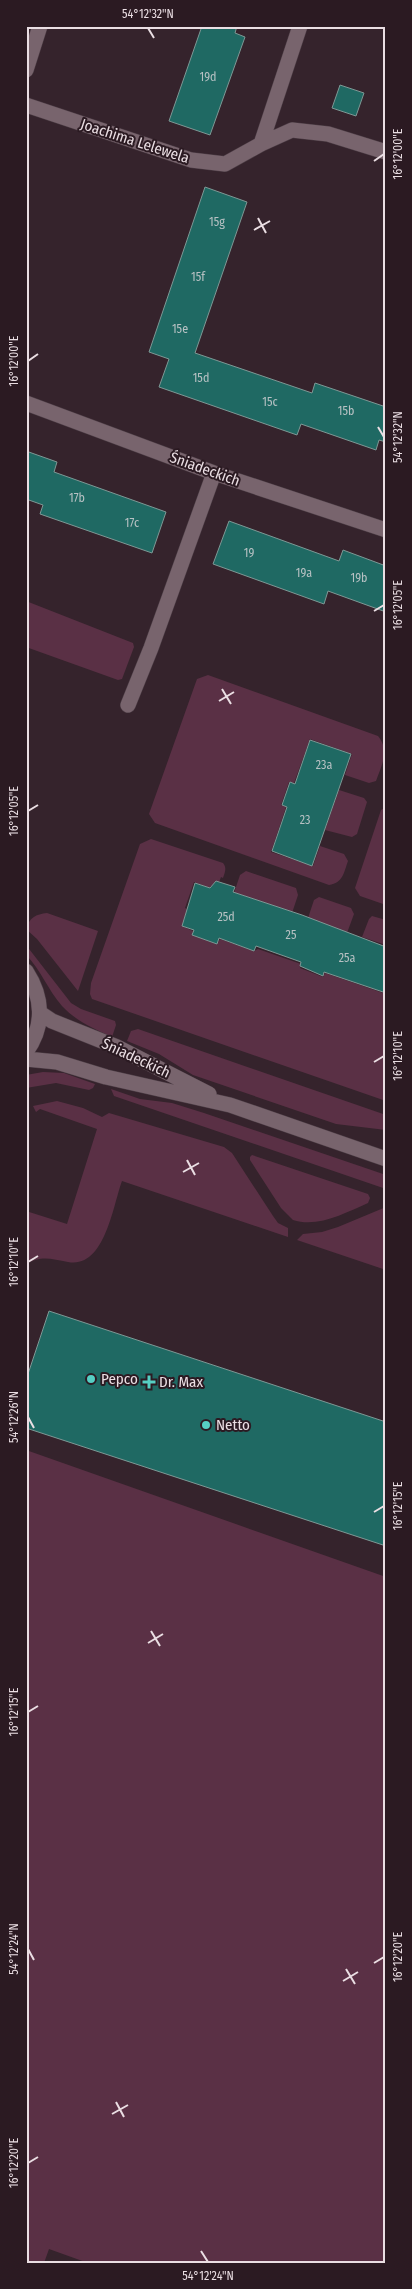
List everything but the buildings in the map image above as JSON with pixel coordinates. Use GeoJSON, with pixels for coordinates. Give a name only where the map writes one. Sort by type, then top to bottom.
{"type":"FeatureCollection","features":[{"type":"Feature","properties":{"kind":"street"},"geometry":{"type":"LineString","coordinates":[[26,70],[40,26]]}},
{"type":"Feature","properties":{"kind":"street"},"geometry":{"type":"LineString","coordinates":[[261,144],[300,26]]}},
{"type":"Feature","properties":{"kind":"street","name":"Joachima Lelewela"},"geometry":{"type":"LineString","coordinates":[[26,105],[191,160],[225,164],[261,144],[292,130],[328,134],[386,152]]}},
{"type":"Feature","properties":{"kind":"street","name":"Śniadeckich"},"geometry":{"type":"LineString","coordinates":[[26,403],[214,473],[386,530]]}},
{"type":"Feature","properties":{"kind":"street"},"geometry":{"type":"LineString","coordinates":[[128,705],[151,648],[214,473]]}},
{"type":"Feature","properties":{"kind":"street"},"geometry":{"type":"LineString","coordinates":[[26,971],[39,997],[40,1013],[33,1043],[26,1052]]}},
{"type":"Feature","properties":{"kind":"street","name":"Śniadeckich"},"geometry":{"type":"LineString","coordinates":[[40,1013],[52,1021],[117,1047],[230,1105]]}},
{"type":"Feature","properties":{"kind":"street","name":"Śniadeckich"},"geometry":{"type":"LineString","coordinates":[[26,1059],[57,1062],[106,1077],[230,1105],[386,1159]]}},
{"type":"Feature","properties":{"kind":"shaded area"},"geometry":{"type":"Polygon","coordinates":[[[26,601],[133,643],[134,647],[122,679],[118,680],[26,647],[26,601]]]}},
{"type":"Feature","properties":{"kind":"shaded area"},"geometry":{"type":"Polygon","coordinates":[[[208,675],[378,736],[382,742],[384,758],[376,781],[369,783],[345,775],[352,754],[310,739],[294,783],[289,782],[281,805],[286,807],[271,852],[313,866],[320,846],[344,854],[348,861],[342,876],[334,884],[329,885],[155,823],[149,814],[197,679],[208,675]]]}},
{"type":"Feature","properties":{"kind":"shaded area"},"geometry":{"type":"Polygon","coordinates":[[[339,790],[364,798],[367,802],[357,834],[352,837],[325,830],[339,790]]]}},
{"type":"Feature","properties":{"kind":"shaded area"},"geometry":{"type":"Polygon","coordinates":[[[386,807],[386,905],[360,896],[355,888],[381,810],[386,807]]]}},
{"type":"Feature","properties":{"kind":"shaded area"},"geometry":{"type":"Polygon","coordinates":[[[151,839],[223,863],[224,865],[223,878],[221,877],[217,888],[211,886],[209,888],[194,882],[185,908],[187,909],[182,926],[193,931],[192,935],[217,944],[220,939],[254,951],[258,949],[301,964],[300,968],[323,977],[325,973],[386,994],[386,1101],[92,999],[90,994],[91,983],[140,844],[151,839]]]}},
{"type":"Feature","properties":{"kind":"shaded area"},"geometry":{"type":"Polygon","coordinates":[[[246,871],[296,888],[298,895],[292,913],[234,893],[240,875],[246,871]]]}},
{"type":"Feature","properties":{"kind":"shaded area"},"geometry":{"type":"Polygon","coordinates":[[[319,897],[351,908],[354,914],[347,933],[308,918],[314,900],[319,897]]]}},
{"type":"Feature","properties":{"kind":"shaded area"},"geometry":{"type":"Polygon","coordinates":[[[47,913],[98,931],[78,991],[37,939],[26,929],[34,917],[47,913]]]}},
{"type":"Feature","properties":{"kind":"shaded area"},"geometry":{"type":"Polygon","coordinates":[[[372,916],[386,920],[386,945],[362,937],[372,916]]]}},
{"type":"Feature","properties":{"kind":"shaded area"},"geometry":{"type":"Polygon","coordinates":[[[26,945],[71,1003],[81,1009],[115,1021],[116,1025],[112,1037],[79,1020],[62,1006],[26,955],[26,945]]]}},
{"type":"Feature","properties":{"kind":"shaded area"},"geometry":{"type":"Polygon","coordinates":[[[138,1029],[386,1115],[386,1130],[336,1124],[193,1075],[159,1054],[127,1041],[131,1031],[138,1029]]]}},
{"type":"Feature","properties":{"kind":"shaded area"},"geometry":{"type":"Polygon","coordinates":[[[43,1072],[64,1073],[95,1084],[89,1090],[56,1083],[26,1088],[26,1075],[43,1072]]]}},
{"type":"Feature","properties":{"kind":"shaded area"},"geometry":{"type":"Polygon","coordinates":[[[111,1089],[140,1099],[172,1103],[204,1113],[386,1175],[386,1189],[114,1096],[111,1089]]]}},
{"type":"Feature","properties":{"kind":"shaded area"},"geometry":{"type":"Polygon","coordinates":[[[57,1101],[83,1108],[102,1117],[109,1113],[224,1147],[232,1153],[278,1223],[288,1228],[288,1237],[122,1181],[106,1233],[91,1256],[81,1262],[37,1259],[26,1264],[26,1211],[67,1224],[97,1129],[40,1109],[36,1112],[33,1106],[57,1101]]]}},
{"type":"Feature","properties":{"kind":"shaded area"},"geometry":{"type":"Polygon","coordinates":[[[252,1155],[368,1194],[370,1198],[368,1203],[322,1221],[302,1222],[293,1220],[281,1208],[250,1160],[252,1155]]]}},
{"type":"Feature","properties":{"kind":"shaded area"},"geometry":{"type":"Polygon","coordinates":[[[386,1207],[386,1270],[297,1240],[303,1234],[322,1232],[338,1227],[386,1207]]]}},
{"type":"Feature","properties":{"kind":"shaded area"},"geometry":{"type":"Polygon","coordinates":[[[26,1450],[386,1577],[386,2263],[88,2263],[49,2249],[44,2263],[26,2263],[26,1450]]]}},
{"type":"Feature","properties":{"kind":"place","name":"Pepco"},"geometry":{"type":"Point","coordinates":[91,1379]}},
{"type":"Feature","properties":{"kind":"place","name":"Dr. Max"},"geometry":{"type":"Point","coordinates":[149,1382]}},
{"type":"Feature","properties":{"kind":"place","name":"Netto"},"geometry":{"type":"Point","coordinates":[206,1425]}}]}
